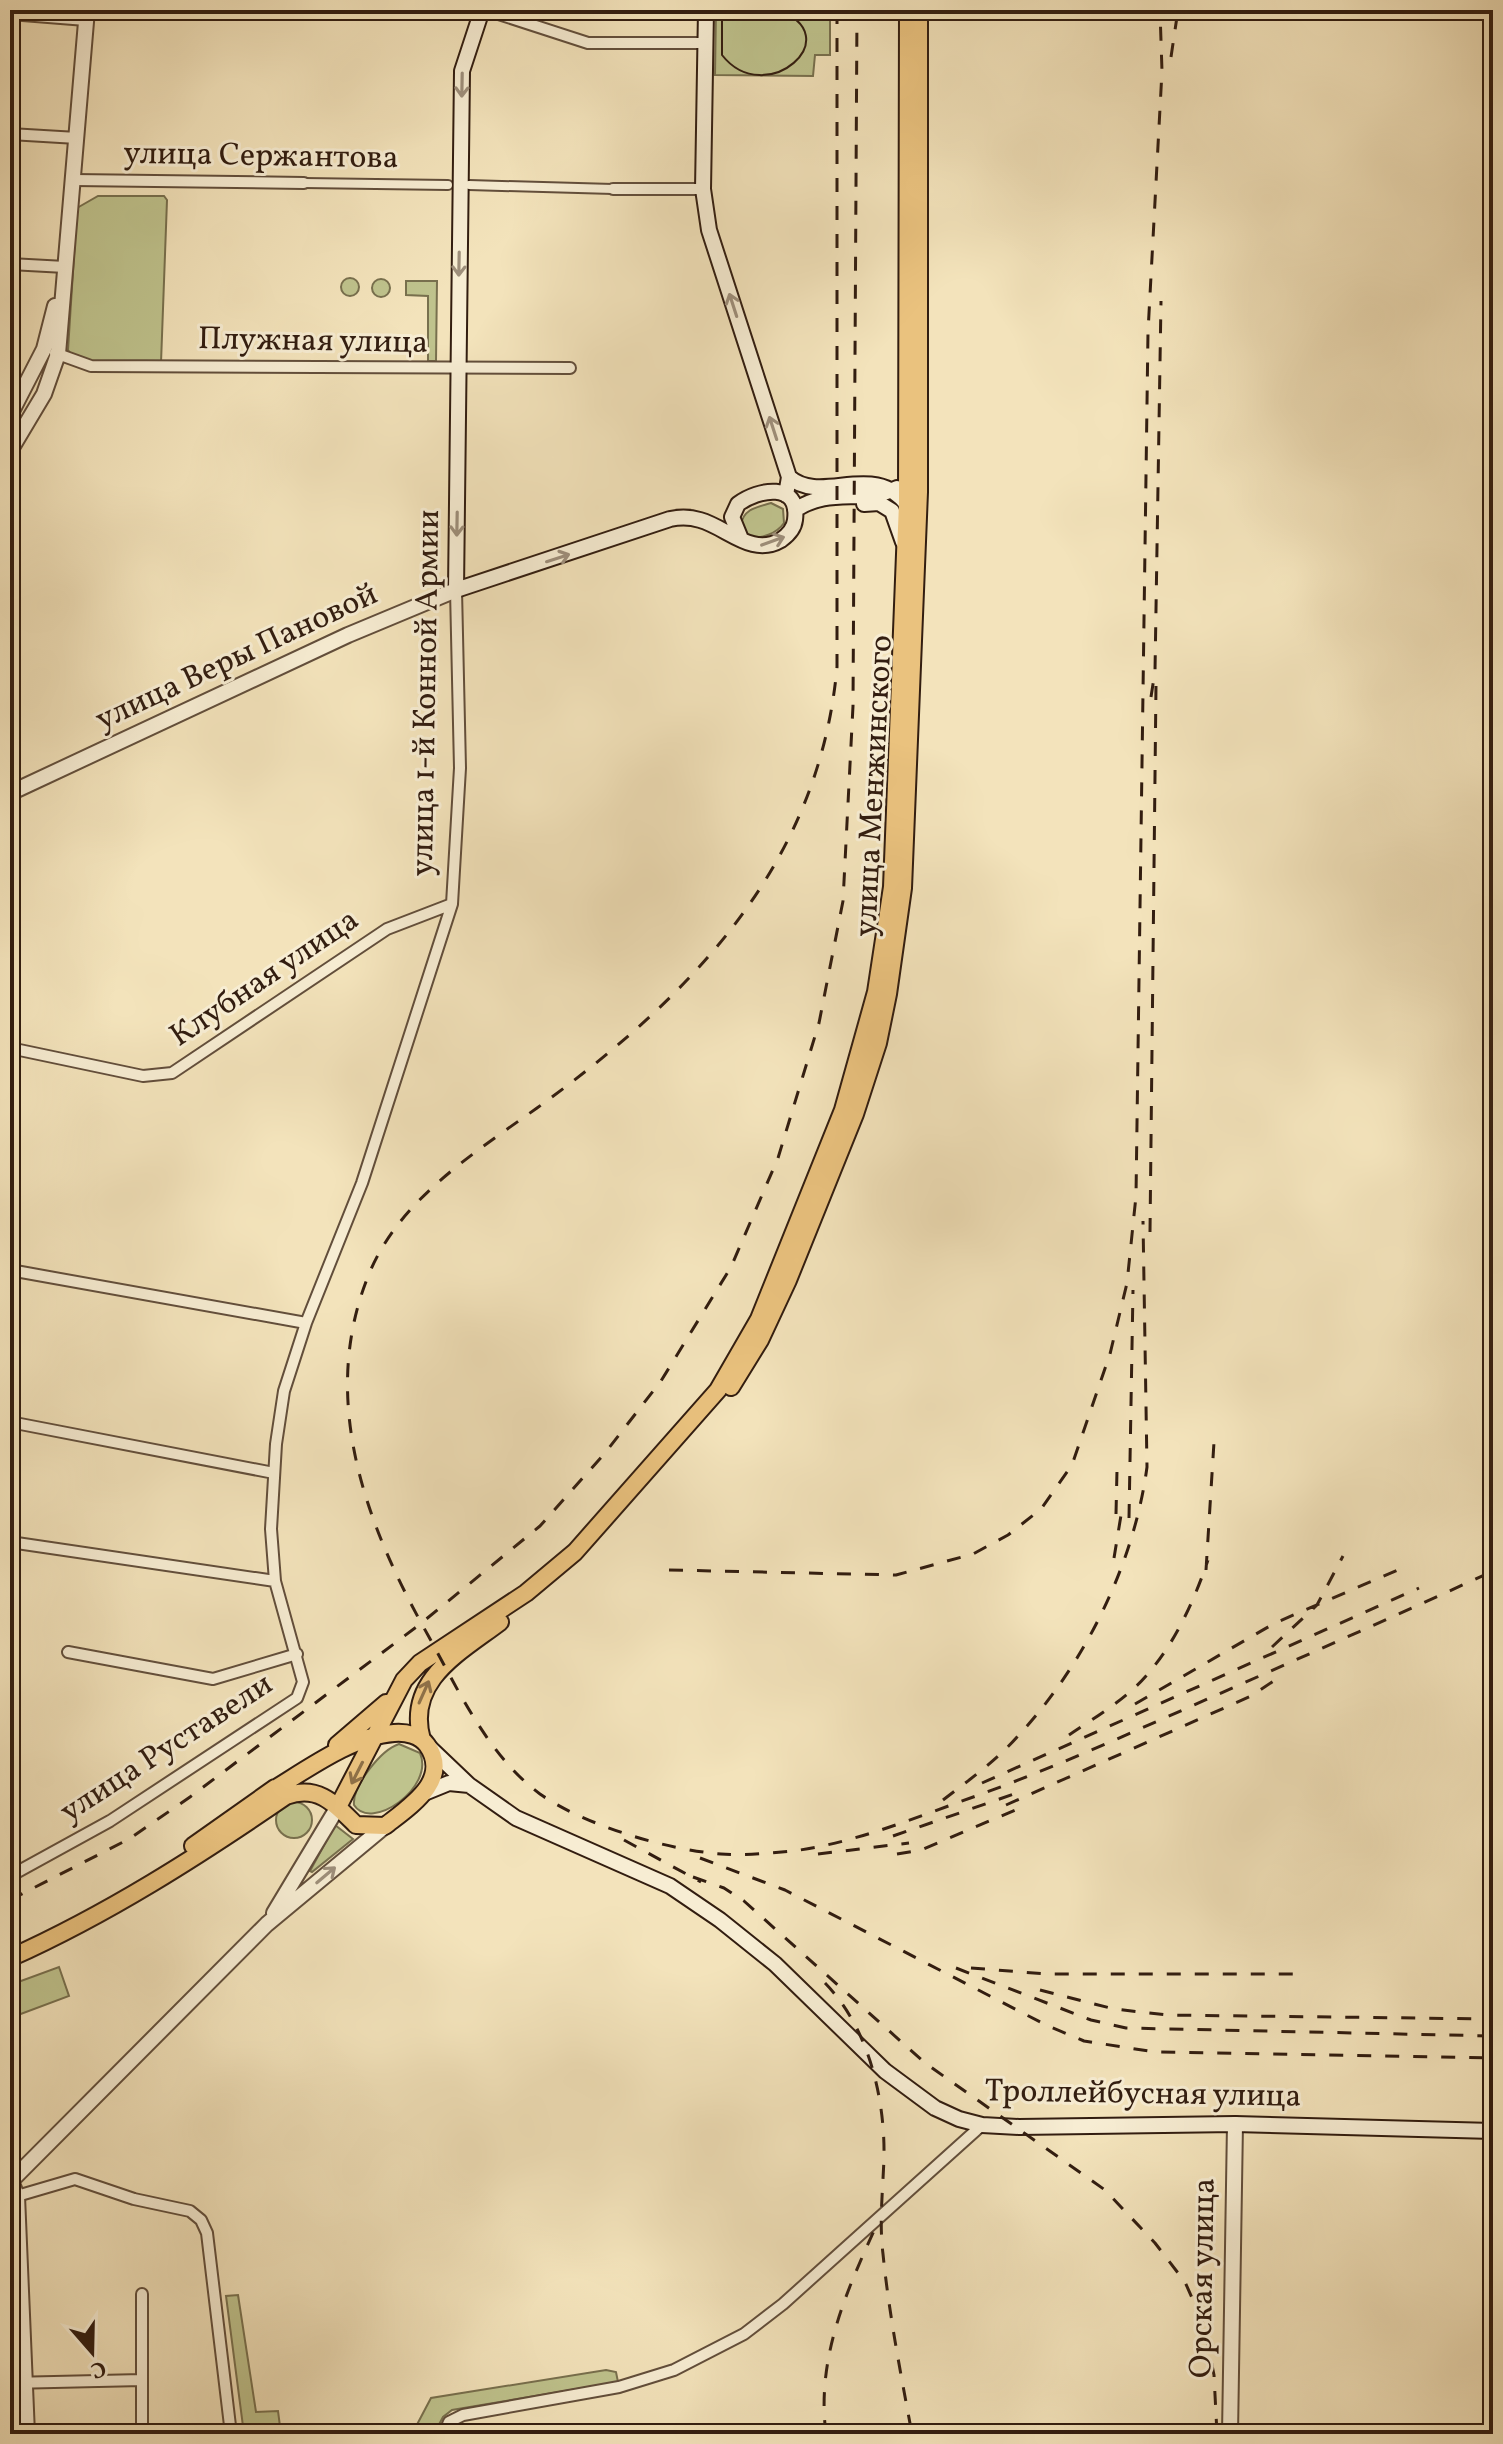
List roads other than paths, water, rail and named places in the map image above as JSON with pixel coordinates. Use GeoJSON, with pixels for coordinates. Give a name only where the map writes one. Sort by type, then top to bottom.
{"type":"FeatureCollection","features":[{"type":"Feature","properties":{"kind":"main road","name":"улица 1-й Конной Армии"},"geometry":{"type":"LineString","coordinates":[[456,590],[462,71],[484,10]]}},
{"type":"Feature","properties":{"kind":"main road"},"geometry":{"type":"LineString","coordinates":[[706,10],[703,189],[709,230],[789,477],[786,495],[795,514]]}},
{"type":"Feature","properties":{"kind":"main road","name":"улица Менжинского"},"geometry":{"type":"LineString","coordinates":[[452,1649],[526,1593],[586,1541],[718,1390],[759,1319],[843,1110],[876,992],[892,887],[905,550],[911,530],[907,503],[889,488],[913,461],[908,10]]}},
{"type":"Feature","properties":{"kind":"main road","name":"улица Менжинского"},"geometry":{"type":"LineString","coordinates":[[452,1649],[531,1600],[593,1546],[709,1416],[760,1340],[827,1187],[878,1043],[903,888],[919,10]]}},
{"type":"Feature","properties":{"kind":"main road"},"geometry":{"type":"LineString","coordinates":[[10,451],[15,433],[44,394],[65,267],[87,15]]}},
{"type":"Feature","properties":{"kind":"main road"},"geometry":{"type":"LineString","coordinates":[[10,415],[51,352]]}},
{"type":"Feature","properties":{"kind":"main road"},"geometry":{"type":"LineString","coordinates":[[911,530],[889,488],[894,476],[913,461]]}},
{"type":"Feature","properties":{"kind":"main road"},"geometry":{"type":"LineString","coordinates":[[789,477],[805,486]]}},
{"type":"Feature","properties":{"kind":"main road"},"geometry":{"type":"LineString","coordinates":[[786,495],[805,486],[889,488]]}},
{"type":"Feature","properties":{"kind":"main road"},"geometry":{"type":"LineString","coordinates":[[795,514],[815,497],[889,488]]}},
{"type":"Feature","properties":{"kind":"main road"},"geometry":{"type":"LineString","coordinates":[[741,539],[732,517],[738,504],[767,490],[777,490],[786,495]]}},
{"type":"Feature","properties":{"kind":"main road"},"geometry":{"type":"LineString","coordinates":[[795,514],[816,506],[879,503],[892,511],[905,550]]}},
{"type":"Feature","properties":{"kind":"main road","name":"улица Веры Пановой"},"geometry":{"type":"LineString","coordinates":[[10,793],[348,635],[456,590],[670,519],[702,520],[754,546],[773,544],[789,534],[795,514]]}},
{"type":"Feature","properties":{"kind":"main road"},"geometry":{"type":"LineString","coordinates":[[10,1948],[68,1922],[165,1866],[345,1739],[391,1699],[420,1663],[452,1649]]}},
{"type":"Feature","properties":{"kind":"main road"},"geometry":{"type":"LineString","coordinates":[[27,2434],[18,2383],[17,2196],[10,2181],[267,1924],[422,1794],[436,1772],[424,1742],[417,1711],[428,1681],[452,1649]]}},
{"type":"Feature","properties":{"kind":"main road"},"geometry":{"type":"LineString","coordinates":[[267,1924],[339,1805],[391,1699]]}},
{"type":"Feature","properties":{"kind":"main road"},"geometry":{"type":"LineString","coordinates":[[268,1793],[348,1745],[391,1732],[409,1733],[424,1742]]}},
{"type":"Feature","properties":{"kind":"main road","name":"Троллейбусная улица"},"geometry":{"type":"LineString","coordinates":[[424,1742],[469,1785],[542,1831],[670,1886],[775,1964],[868,2057],[935,2108],[982,2125],[1235,2124],[1493,2131]]}},
{"type":"Feature","properties":{"kind":"main road"},"geometry":{"type":"LineString","coordinates":[[422,1794],[449,1783],[469,1785]]}},
{"type":"Feature","properties":{"kind":"main road"},"geometry":{"type":"LineString","coordinates":[[10,1958],[72,1931],[170,1874],[298,1791],[313,1792],[339,1805],[356,1825],[385,1826]]}},
{"type":"Feature","properties":{"kind":"main road","name":"Орская улица"},"geometry":{"type":"LineString","coordinates":[[1230,2434],[1235,2124]]}},
{"type":"Feature","properties":{"kind":"street"},"geometry":{"type":"LineString","coordinates":[[484,10],[588,43],[706,43]]}},
{"type":"Feature","properties":{"kind":"street"},"geometry":{"type":"LineString","coordinates":[[10,14],[87,15]]}},
{"type":"Feature","properties":{"kind":"street"},"geometry":{"type":"LineString","coordinates":[[10,134],[77,138]]}},
{"type":"Feature","properties":{"kind":"street","name":"улица Сержантова"},"geometry":{"type":"LineString","coordinates":[[74,180],[448,185]]}},
{"type":"Feature","properties":{"kind":"street"},"geometry":{"type":"LineString","coordinates":[[469,185],[703,189]]}},
{"type":"Feature","properties":{"kind":"street"},"geometry":{"type":"LineString","coordinates":[[10,264],[65,267]]}},
{"type":"Feature","properties":{"kind":"street","name":"Плужная улица"},"geometry":{"type":"LineString","coordinates":[[51,352],[91,366],[458,370],[570,368]]}},
{"type":"Feature","properties":{"kind":"street","name":"улица 1-й Конной Армии"},"geometry":{"type":"LineString","coordinates":[[303,1682],[275,1581],[271,1529],[284,1391],[306,1323],[362,1183],[452,904],[460,768],[456,590]]}},
{"type":"Feature","properties":{"kind":"street","name":"Клубная улица"},"geometry":{"type":"LineString","coordinates":[[10,1048],[143,1076],[172,1073],[387,929],[452,904]]}},
{"type":"Feature","properties":{"kind":"street"},"geometry":{"type":"LineString","coordinates":[[10,1270],[306,1323]]}},
{"type":"Feature","properties":{"kind":"street"},"geometry":{"type":"LineString","coordinates":[[10,1422],[274,1473]]}},
{"type":"Feature","properties":{"kind":"street"},"geometry":{"type":"LineString","coordinates":[[10,1542],[275,1581]]}},
{"type":"Feature","properties":{"kind":"street"},"geometry":{"type":"LineString","coordinates":[[68,1652],[213,1679],[297,1654]]}},
{"type":"Feature","properties":{"kind":"street","name":"улица Руставели"},"geometry":{"type":"LineString","coordinates":[[10,1876],[110,1821],[297,1698],[303,1682]]}},
{"type":"Feature","properties":{"kind":"street"},"geometry":{"type":"LineString","coordinates":[[444,2434],[449,2422],[463,2415],[619,2387],[674,2370],[744,2334],[783,2304],[982,2125]]}},
{"type":"Feature","properties":{"kind":"street"},"geometry":{"type":"LineString","coordinates":[[17,2196],[75,2179],[134,2199],[190,2211],[201,2220],[207,2233],[231,2434]]}},
{"type":"Feature","properties":{"kind":"street"},"geometry":{"type":"LineString","coordinates":[[142,2294],[142,2434]]}},
{"type":"Feature","properties":{"kind":"street"},"geometry":{"type":"LineString","coordinates":[[18,2383],[142,2380]]}},
{"type":"Feature","properties":{"kind":"tram line"},"geometry":{"type":"LineString","coordinates":[[722,10],[722,55],[740,70],[760,75],[778,72],[794,63],[804,50],[806,35],[798,21],[777,10]]}},
{"type":"Feature","properties":{"kind":"railway"},"geometry":{"type":"LineString","coordinates":[[837,10],[837,667],[825,739],[804,804],[775,865],[738,920],[694,972],[646,1020],[593,1065],[441,1180],[399,1223],[382,1247],[369,1274],[355,1320],[348,1366],[349,1411],[355,1456],[383,1544],[402,1587],[461,1695],[488,1739],[521,1778],[558,1805],[602,1826],[676,1847],[729,1855],[793,1851],[839,1842],[976,1796],[1129,1734],[1493,1571]]}},
{"type":"Feature","properties":{"kind":"railway"},"geometry":{"type":"LineString","coordinates":[[10,1900],[129,1839],[190,1797],[419,1625],[540,1526],[605,1453],[661,1381],[731,1267],[778,1158],[819,1023],[843,901],[853,706],[857,10]]}},
{"type":"Feature","properties":{"kind":"railway"},"geometry":{"type":"LineString","coordinates":[[1171,57],[1178,10]]}},
{"type":"Feature","properties":{"kind":"railway"},"geometry":{"type":"LineString","coordinates":[[669,1570],[896,1575],[973,1554],[1008,1535],[1041,1509],[1072,1465],[1110,1354],[1127,1283],[1136,1196],[1148,332],[1162,71],[1160,11]]}},
{"type":"Feature","properties":{"kind":"railway"},"geometry":{"type":"LineString","coordinates":[[1151,697],[1155,671],[1161,301]]}},
{"type":"Feature","properties":{"kind":"railway"},"geometry":{"type":"LineString","coordinates":[[1150,1232],[1156,685]]}},
{"type":"Feature","properties":{"kind":"railway"},"geometry":{"type":"LineString","coordinates":[[943,1800],[1010,1745],[1065,1677],[1103,1611],[1131,1540],[1147,1467],[1143,1221]]}},
{"type":"Feature","properties":{"kind":"railway"},"geometry":{"type":"LineString","coordinates":[[1129,1518],[1133,1290]]}},
{"type":"Feature","properties":{"kind":"railway"},"geometry":{"type":"LineString","coordinates":[[1206,1570],[1214,1442]]}},
{"type":"Feature","properties":{"kind":"railway"},"geometry":{"type":"LineString","coordinates":[[1116,1514],[1117,1470]]}},
{"type":"Feature","properties":{"kind":"railway"},"geometry":{"type":"LineString","coordinates":[[1114,1558],[1123,1503]]}},
{"type":"Feature","properties":{"kind":"railway"},"geometry":{"type":"LineString","coordinates":[[1272,1647],[1317,1605],[1343,1556]]}},
{"type":"Feature","properties":{"kind":"railway"},"geometry":{"type":"LineString","coordinates":[[1069,1735],[1123,1697],[1151,1670],[1184,1618],[1208,1560]]}},
{"type":"Feature","properties":{"kind":"railway"},"geometry":{"type":"LineString","coordinates":[[1135,1704],[1275,1623],[1400,1569]]}},
{"type":"Feature","properties":{"kind":"railway"},"geometry":{"type":"LineString","coordinates":[[982,1783],[1419,1588]]}},
{"type":"Feature","properties":{"kind":"railway"},"geometry":{"type":"LineString","coordinates":[[1006,1805],[1251,1696],[1281,1676]]}},
{"type":"Feature","properties":{"kind":"railway"},"geometry":{"type":"LineString","coordinates":[[893,1836],[1014,1794]]}},
{"type":"Feature","properties":{"kind":"railway"},"geometry":{"type":"LineString","coordinates":[[897,1854],[921,1850],[1020,1808]]}},
{"type":"Feature","properties":{"kind":"railway"},"geometry":{"type":"LineString","coordinates":[[624,1840],[701,1882]]}},
{"type":"Feature","properties":{"kind":"railway"},"geometry":{"type":"LineString","coordinates":[[818,1854],[909,1843]]}},
{"type":"Feature","properties":{"kind":"railway"},"geometry":{"type":"LineString","coordinates":[[700,1858],[785,1890],[1046,2025],[1084,2041],[1155,2052],[1493,2058]]}},
{"type":"Feature","properties":{"kind":"railway"},"geometry":{"type":"LineString","coordinates":[[693,1877],[724,1888],[744,1901],[925,2063],[1105,2190],[1155,2243],[1185,2282],[1204,2325],[1214,2375],[1217,2434]]}},
{"type":"Feature","properties":{"kind":"railway"},"geometry":{"type":"LineString","coordinates":[[956,1968],[1091,2020],[1126,2028],[1493,2036]]}},
{"type":"Feature","properties":{"kind":"railway"},"geometry":{"type":"LineString","coordinates":[[971,1968],[1046,1974],[1303,1974]]}},
{"type":"Feature","properties":{"kind":"railway"},"geometry":{"type":"LineString","coordinates":[[825,1983],[852,2020],[863,2042],[877,2087],[884,2134],[883,2254],[912,2434]]}},
{"type":"Feature","properties":{"kind":"railway"},"geometry":{"type":"LineString","coordinates":[[1040,1990],[1114,2009],[1167,2015],[1493,2019]]}},
{"type":"Feature","properties":{"kind":"railway"},"geometry":{"type":"LineString","coordinates":[[826,2434],[824,2406],[830,2351],[845,2299],[878,2222]]}}]}
